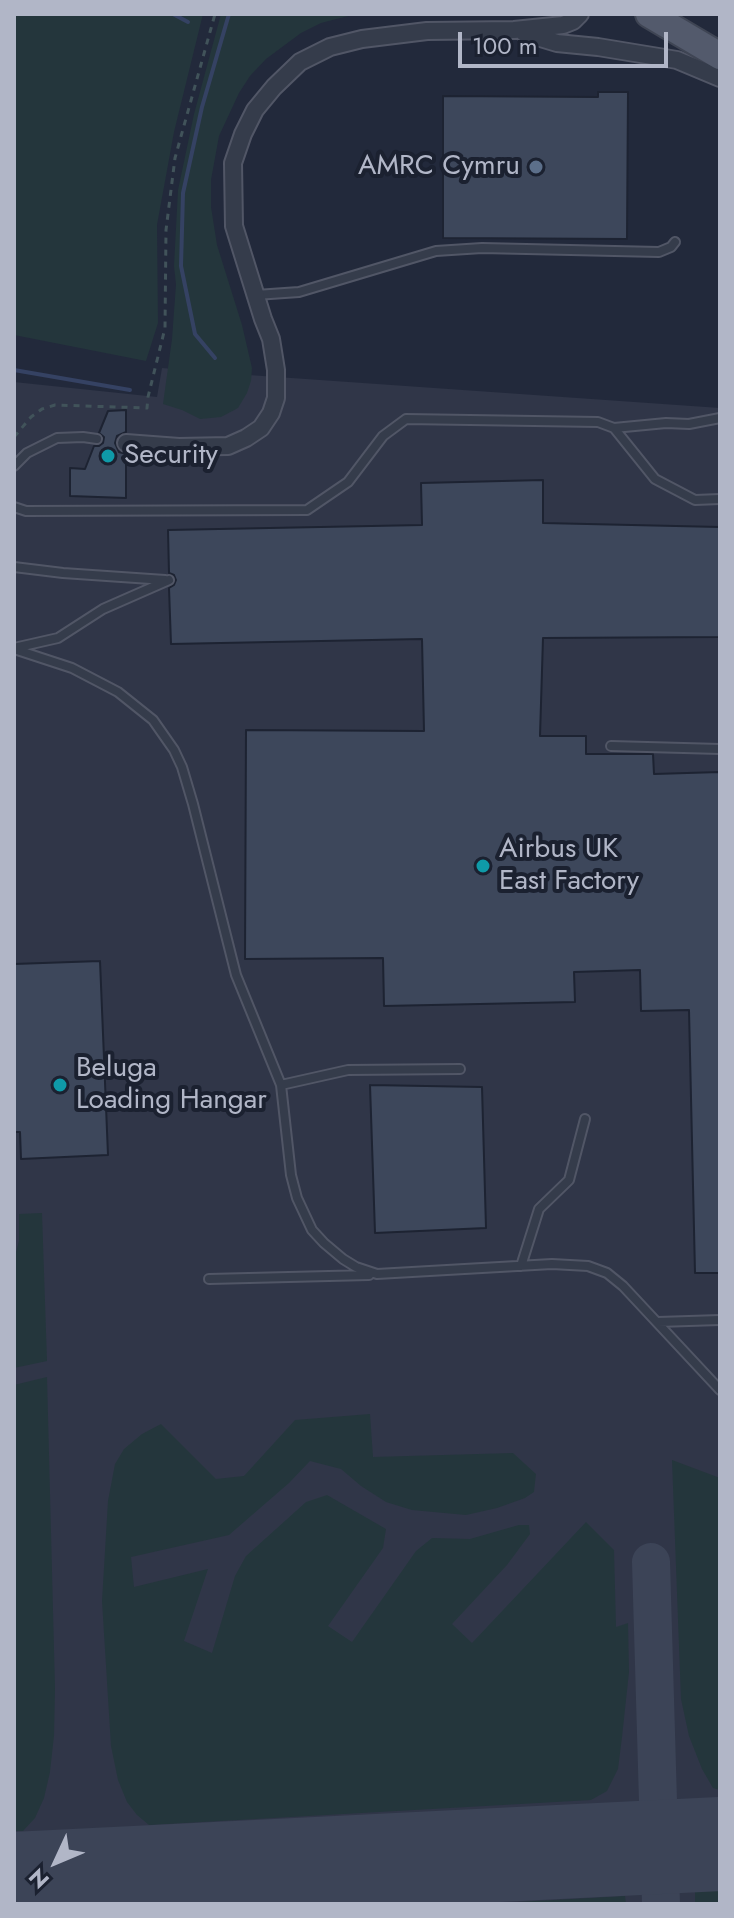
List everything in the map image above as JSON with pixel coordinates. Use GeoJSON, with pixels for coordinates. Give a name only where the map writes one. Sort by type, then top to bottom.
{"type":"FeatureCollection","features":[{"type":"Feature","properties":{"kind":"main road"},"geometry":{"type":"LineString","coordinates":[[649,14],[720,56]]}},
{"type":"Feature","properties":{"kind":"street"},"geometry":{"type":"LineString","coordinates":[[532,28],[548,14]]}},
{"type":"Feature","properties":{"kind":"street"},"geometry":{"type":"LineString","coordinates":[[126,443],[179,447],[228,446],[261,428],[271,413],[276,398],[276,370],[271,339],[234,226],[233,163],[255,110],[300,62],[330,47],[362,39],[427,31],[514,30],[563,25],[580,14]]}},
{"type":"Feature","properties":{"kind":"street"},"geometry":{"type":"LineString","coordinates":[[514,30],[557,43],[677,60],[720,78]]}},
{"type":"Feature","properties":{"kind":"lane"},"geometry":{"type":"LineString","coordinates":[[255,295],[299,292],[436,251],[482,248],[659,252],[675,242]]}},
{"type":"Feature","properties":{"kind":"lane"},"geometry":{"type":"LineString","coordinates":[[14,507],[26,511],[307,510],[348,482],[383,436],[406,419],[598,422],[614,428],[689,424],[720,418]]}},
{"type":"Feature","properties":{"kind":"lane"},"geometry":{"type":"LineString","coordinates":[[614,428],[655,479],[695,500],[720,499]]}},
{"type":"Feature","properties":{"kind":"lane"},"geometry":{"type":"LineString","coordinates":[[14,466],[27,453],[57,438],[97,439]]}},
{"type":"Feature","properties":{"kind":"lane"},"geometry":{"type":"LineString","coordinates":[[14,567],[169,580],[103,609],[58,638],[14,648]]}},
{"type":"Feature","properties":{"kind":"lane"},"geometry":{"type":"LineString","coordinates":[[14,648],[72,668],[118,692],[153,720],[167,739],[182,767],[193,804],[236,975],[281,1085],[291,1175],[297,1198],[312,1230],[343,1259],[377,1274]]}},
{"type":"Feature","properties":{"kind":"lane"},"geometry":{"type":"LineString","coordinates":[[611,746],[720,749]]}},
{"type":"Feature","properties":{"kind":"lane"},"geometry":{"type":"LineString","coordinates":[[281,1085],[348,1070],[460,1069]]}},
{"type":"Feature","properties":{"kind":"lane"},"geometry":{"type":"LineString","coordinates":[[521,1266],[539,1209],[569,1180],[585,1119]]}},
{"type":"Feature","properties":{"kind":"lane"},"geometry":{"type":"LineString","coordinates":[[209,1279],[570,1264],[588,1266],[607,1273],[623,1286],[720,1390]]}},
{"type":"Feature","properties":{"kind":"lane"},"geometry":{"type":"LineString","coordinates":[[658,1322],[720,1320]]}},
{"type":"Feature","properties":{"kind":"path"},"geometry":{"type":"LineString","coordinates":[[14,437],[31,417],[55,405],[147,408],[165,328],[166,230],[175,158],[215,14]]}},
{"type":"Feature","properties":{"kind":"shaded area"},"geometry":{"type":"Polygon","coordinates":[[[14,14],[203,14],[174,132],[157,225],[158,323],[146,361],[14,335],[14,14]]]}},
{"type":"Feature","properties":{"kind":"shaded area"},"geometry":{"type":"Polygon","coordinates":[[[221,14],[356,14],[321,23],[301,33],[266,59],[239,93],[219,136],[211,180],[211,207],[217,245],[252,368],[247,393],[238,408],[221,417],[200,419],[163,404],[176,284],[178,190],[194,114],[221,14]]]}},
{"type":"Feature","properties":{"kind":"shaded area"},"geometry":{"type":"Polygon","coordinates":[[[162,368],[720,408],[720,1904],[14,1904],[14,382],[157,397],[162,368]]]}},
{"type":"Feature","properties":{"kind":"shaded area"},"geometry":{"type":"Polygon","coordinates":[[[42,1213],[47,1361],[14,1368],[14,1260],[19,1241],[19,1214],[42,1213]]]}},
{"type":"Feature","properties":{"kind":"shaded area"},"geometry":{"type":"Polygon","coordinates":[[[47,1377],[54,1736],[44,1798],[35,1818],[23,1831],[14,1831],[14,1385],[47,1377]]]}},
{"type":"Feature","properties":{"kind":"shaded area"},"geometry":{"type":"Polygon","coordinates":[[[370,1414],[373,1457],[513,1453],[536,1474],[534,1492],[497,1508],[466,1515],[412,1510],[386,1502],[341,1469],[310,1461],[229,1535],[131,1557],[134,1587],[208,1569],[184,1641],[212,1653],[235,1576],[246,1556],[306,1502],[327,1495],[386,1529],[383,1548],[328,1626],[352,1642],[416,1551],[432,1538],[470,1539],[529,1525],[530,1534],[507,1565],[452,1624],[472,1643],[586,1522],[614,1550],[616,1627],[628,1623],[629,1672],[618,1769],[607,1791],[591,1800],[149,1825],[127,1802],[118,1780],[111,1746],[102,1601],[108,1501],[115,1464],[124,1449],[161,1424],[216,1479],[244,1476],[295,1420],[370,1414]]]}},
{"type":"Feature","properties":{"kind":"shaded area"},"geometry":{"type":"Polygon","coordinates":[[[672,1460],[720,1478],[720,1790],[713,1788],[702,1769],[689,1736],[681,1699],[672,1460]]]}},
{"type":"Feature","properties":{"kind":"shaded area"},"geometry":{"type":"Polygon","coordinates":[[[720,1890],[720,1904],[695,1904],[695,1891],[720,1890]]]}},
{"type":"Feature","properties":{"kind":"shaded area"},"geometry":{"type":"Polygon","coordinates":[[[625,1896],[626,1904],[482,1904],[625,1896]]]}},
{"type":"Feature","properties":{"kind":"building"},"geometry":{"type":"Polygon","coordinates":[[[598,92],[628,92],[627,239],[443,238],[443,96],[598,97],[598,92]]]}},
{"type":"Feature","properties":{"kind":"building","name":"Security"},"geometry":{"type":"Polygon","coordinates":[[[126,410],[126,432],[117,436],[115,443],[119,452],[126,454],[126,498],[70,496],[70,468],[85,469],[94,446],[103,443],[104,437],[99,433],[108,411],[126,410]]]}},
{"type":"Feature","properties":{"kind":"building","name":"Airbus UK East Factory"},"geometry":{"type":"Polygon","coordinates":[[[543,480],[543,523],[720,527],[720,637],[543,638],[540,736],[586,736],[586,754],[653,754],[654,774],[720,772],[720,1273],[695,1273],[689,1010],[641,1011],[640,970],[574,972],[575,1002],[384,1006],[383,958],[245,959],[246,730],[424,731],[422,639],[171,644],[169,588],[176,580],[169,573],[168,530],[422,525],[421,483],[543,480]]]}},
{"type":"Feature","properties":{"kind":"building","name":"Beluga Loading Hangar"},"geometry":{"type":"Polygon","coordinates":[[[100,961],[108,1155],[21,1159],[20,1132],[14,1132],[14,964],[100,961]]]}},
{"type":"Feature","properties":{"kind":"building"},"geometry":{"type":"Polygon","coordinates":[[[370,1085],[482,1087],[486,1228],[375,1233],[370,1085]]]}},
{"type":"Feature","properties":{"kind":"waterway"},"geometry":{"type":"LineString","coordinates":[[173,14],[188,22]]}},
{"type":"Feature","properties":{"kind":"waterway"},"geometry":{"type":"LineString","coordinates":[[215,358],[195,334],[181,266],[183,193],[202,107],[229,14]]}},
{"type":"Feature","properties":{"kind":"waterway"},"geometry":{"type":"LineString","coordinates":[[14,370],[130,390]]}},
{"type":"Feature","properties":{"kind":"taxiway"},"geometry":{"type":"LineString","coordinates":[[651,1562],[661,1904]]}},
{"type":"Feature","properties":{"kind":"runway"},"geometry":{"type":"LineString","coordinates":[[14,1879],[720,1844]]}},
{"type":"Feature","properties":{"kind":"place","name":"AMRC Cymru"},"geometry":{"type":"Point","coordinates":[536,167]}},
{"type":"Feature","properties":{"kind":"place","name":"Security"},"geometry":{"type":"Point","coordinates":[108,456]}},
{"type":"Feature","properties":{"kind":"place","name":"Airbus UK East Factory"},"geometry":{"type":"Point","coordinates":[483,866]}},
{"type":"Feature","properties":{"kind":"place","name":"Beluga Loading Hangar"},"geometry":{"type":"Point","coordinates":[60,1085]}}]}
